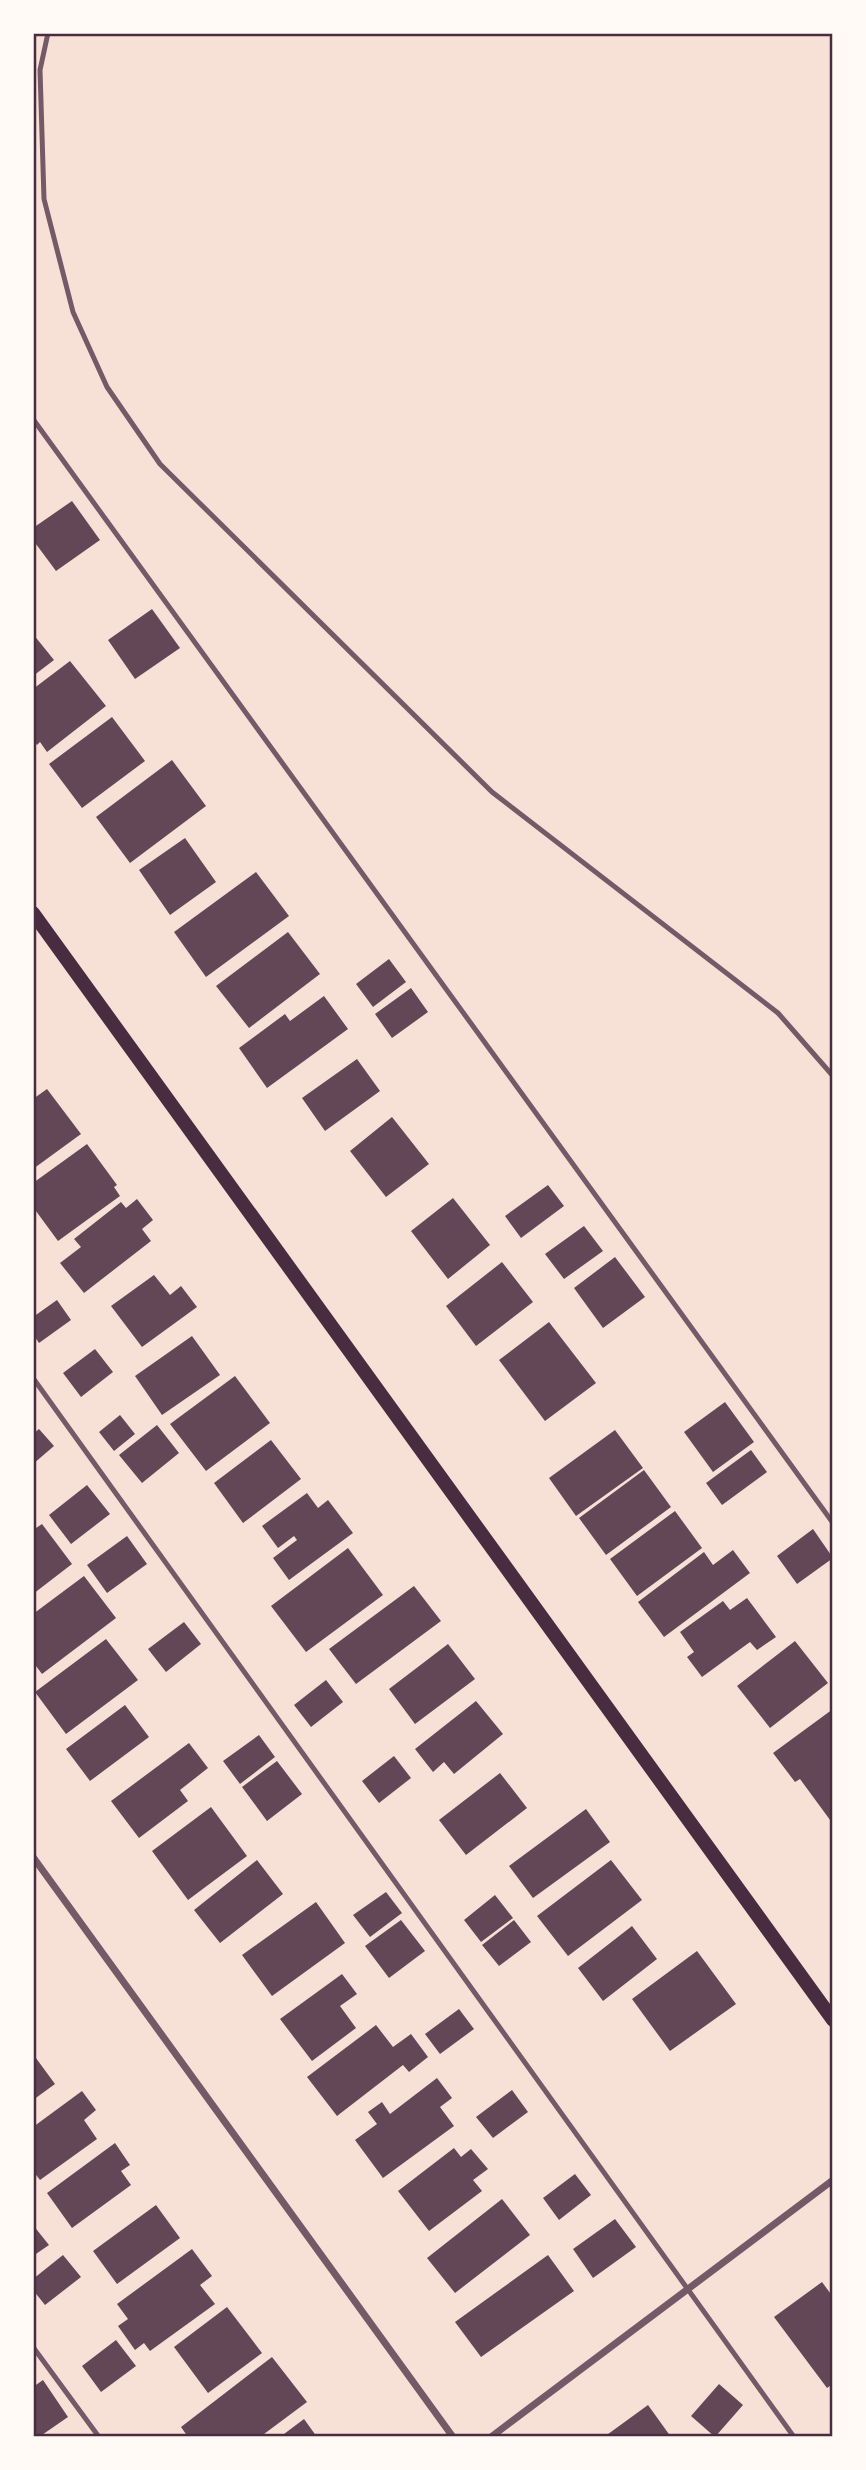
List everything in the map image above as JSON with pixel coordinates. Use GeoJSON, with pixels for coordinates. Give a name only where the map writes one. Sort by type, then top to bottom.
{"type":"FeatureCollection","features":[{"type":"Feature","properties":{"kind":"main road"},"geometry":{"type":"LineString","coordinates":[[33,913],[833,2020]]}},
{"type":"Feature","properties":{"kind":"street"},"geometry":{"type":"LineString","coordinates":[[33,1857],[453,2437]]}},
{"type":"Feature","properties":{"kind":"street"},"geometry":{"type":"LineString","coordinates":[[491,2437],[833,2180]]}},
{"type":"Feature","properties":{"kind":"lane"},"geometry":{"type":"LineString","coordinates":[[48,33],[40,70],[44,198],[73,312],[107,387],[160,464],[492,792],[778,1013],[833,1076]]}},
{"type":"Feature","properties":{"kind":"lane"},"geometry":{"type":"LineString","coordinates":[[33,419],[833,1524]]}},
{"type":"Feature","properties":{"kind":"lane"},"geometry":{"type":"LineString","coordinates":[[33,1378],[794,2437]]}},
{"type":"Feature","properties":{"kind":"lane"},"geometry":{"type":"LineString","coordinates":[[33,2347],[99,2437]]}},
{"type":"Feature","properties":{"kind":"building"},"geometry":{"type":"Polygon","coordinates":[[[72,501],[100,540],[56,571],[33,540],[33,528],[72,501]]]}},
{"type":"Feature","properties":{"kind":"building"},"geometry":{"type":"Polygon","coordinates":[[[152,609],[180,648],[135,679],[108,640],[152,609]]]}},
{"type":"Feature","properties":{"kind":"building"},"geometry":{"type":"Polygon","coordinates":[[[33,634],[54,660],[33,676],[33,634]]]}},
{"type":"Feature","properties":{"kind":"building"},"geometry":{"type":"Polygon","coordinates":[[[70,661],[106,706],[47,752],[40,742],[37,745],[33,740],[33,689],[70,661]]]}},
{"type":"Feature","properties":{"kind":"building"},"geometry":{"type":"Polygon","coordinates":[[[112,717],[145,761],[82,808],[49,764],[112,717]]]}},
{"type":"Feature","properties":{"kind":"building"},"geometry":{"type":"Polygon","coordinates":[[[172,760],[206,806],[130,863],[96,817],[172,760]]]}},
{"type":"Feature","properties":{"kind":"building"},"geometry":{"type":"Polygon","coordinates":[[[185,838],[216,882],[170,915],[139,870],[185,838]]]}},
{"type":"Feature","properties":{"kind":"building"},"geometry":{"type":"Polygon","coordinates":[[[256,872],[289,916],[206,977],[174,932],[256,872]]]}},
{"type":"Feature","properties":{"kind":"building"},"geometry":{"type":"Polygon","coordinates":[[[288,932],[320,974],[249,1028],[216,986],[288,932]]]}},
{"type":"Feature","properties":{"kind":"building"},"geometry":{"type":"Polygon","coordinates":[[[389,959],[406,982],[373,1007],[356,984],[389,959]]]}},
{"type":"Feature","properties":{"kind":"building"},"geometry":{"type":"Polygon","coordinates":[[[411,988],[428,1012],[392,1038],[375,1014],[411,988]]]}},
{"type":"Feature","properties":{"kind":"building"},"geometry":{"type":"Polygon","coordinates":[[[324,996],[348,1029],[267,1088],[239,1048],[285,1014],[290,1021],[324,996]]]}},
{"type":"Feature","properties":{"kind":"building"},"geometry":{"type":"Polygon","coordinates":[[[357,1059],[380,1091],[325,1131],[302,1098],[357,1059]]]}},
{"type":"Feature","properties":{"kind":"building"},"geometry":{"type":"Polygon","coordinates":[[[47,1089],[81,1134],[33,1169],[33,1099],[47,1089]]]}},
{"type":"Feature","properties":{"kind":"building"},"geometry":{"type":"Polygon","coordinates":[[[392,1117],[429,1164],[386,1197],[350,1151],[392,1117]]]}},
{"type":"Feature","properties":{"kind":"building"},"geometry":{"type":"Polygon","coordinates":[[[87,1144],[117,1185],[114,1187],[120,1196],[58,1241],[33,1207],[33,1183],[87,1144]]]}},
{"type":"Feature","properties":{"kind":"building"},"geometry":{"type":"Polygon","coordinates":[[[548,1185],[564,1206],[521,1238],[505,1216],[548,1185]]]}},
{"type":"Feature","properties":{"kind":"building"},"geometry":{"type":"Polygon","coordinates":[[[453,1198],[490,1245],[448,1279],[411,1231],[453,1198]]]}},
{"type":"Feature","properties":{"kind":"building"},"geometry":{"type":"Polygon","coordinates":[[[137,1199],[153,1220],[142,1229],[151,1241],[84,1293],[60,1263],[81,1247],[74,1239],[121,1202],[126,1208],[137,1199]]]}},
{"type":"Feature","properties":{"kind":"building"},"geometry":{"type":"Polygon","coordinates":[[[584,1226],[603,1251],[564,1279],[545,1254],[584,1226]]]}},
{"type":"Feature","properties":{"kind":"building"},"geometry":{"type":"Polygon","coordinates":[[[615,1257],[645,1297],[603,1328],[574,1288],[615,1257]]]}},
{"type":"Feature","properties":{"kind":"building"},"geometry":{"type":"Polygon","coordinates":[[[502,1262],[533,1302],[476,1346],[446,1306],[502,1262]]]}},
{"type":"Feature","properties":{"kind":"building"},"geometry":{"type":"Polygon","coordinates":[[[154,1275],[170,1295],[181,1286],[197,1307],[142,1347],[111,1306],[154,1275]]]}},
{"type":"Feature","properties":{"kind":"building"},"geometry":{"type":"Polygon","coordinates":[[[57,1300],[71,1320],[39,1343],[33,1334],[33,1317],[57,1300]]]}},
{"type":"Feature","properties":{"kind":"building"},"geometry":{"type":"Polygon","coordinates":[[[549,1322],[596,1383],[545,1421],[499,1360],[549,1322]]]}},
{"type":"Feature","properties":{"kind":"building"},"geometry":{"type":"Polygon","coordinates":[[[192,1336],[220,1375],[162,1415],[135,1376],[192,1336]]]}},
{"type":"Feature","properties":{"kind":"building"},"geometry":{"type":"Polygon","coordinates":[[[95,1349],[113,1372],[81,1397],[63,1373],[95,1349]]]}},
{"type":"Feature","properties":{"kind":"building"},"geometry":{"type":"Polygon","coordinates":[[[235,1376],[270,1423],[206,1471],[170,1424],[235,1376]]]}},
{"type":"Feature","properties":{"kind":"building"},"geometry":{"type":"Polygon","coordinates":[[[725,1402],[754,1442],[713,1472],[684,1432],[725,1402]]]}},
{"type":"Feature","properties":{"kind":"building"},"geometry":{"type":"Polygon","coordinates":[[[120,1415],[135,1434],[114,1451],[99,1432],[120,1415]]]}},
{"type":"Feature","properties":{"kind":"building"},"geometry":{"type":"Polygon","coordinates":[[[157,1425],[179,1453],[142,1483],[119,1455],[157,1425]]]}},
{"type":"Feature","properties":{"kind":"building"},"geometry":{"type":"Polygon","coordinates":[[[39,1429],[54,1446],[33,1464],[33,1434],[39,1429]]]}},
{"type":"Feature","properties":{"kind":"building"},"geometry":{"type":"Polygon","coordinates":[[[615,1430],[643,1468],[576,1516],[549,1478],[615,1430]]]}},
{"type":"Feature","properties":{"kind":"building"},"geometry":{"type":"Polygon","coordinates":[[[271,1440],[301,1479],[243,1523],[214,1483],[271,1440]]]}},
{"type":"Feature","properties":{"kind":"building"},"geometry":{"type":"Polygon","coordinates":[[[751,1450],[767,1472],[722,1505],[706,1483],[751,1450]]]}},
{"type":"Feature","properties":{"kind":"building"},"geometry":{"type":"Polygon","coordinates":[[[644,1470],[671,1507],[606,1555],[579,1518],[644,1470]]]}},
{"type":"Feature","properties":{"kind":"building"},"geometry":{"type":"Polygon","coordinates":[[[87,1485],[110,1514],[71,1544],[49,1515],[87,1485]]]}},
{"type":"Feature","properties":{"kind":"building"},"geometry":{"type":"Polygon","coordinates":[[[307,1493],[318,1508],[328,1500],[353,1533],[289,1580],[273,1558],[297,1540],[294,1536],[278,1548],[262,1526],[307,1493]]]}},
{"type":"Feature","properties":{"kind":"building"},"geometry":{"type":"Polygon","coordinates":[[[675,1511],[702,1548],[637,1596],[610,1559],[675,1511]]]}},
{"type":"Feature","properties":{"kind":"building"},"geometry":{"type":"Polygon","coordinates":[[[42,1524],[72,1564],[33,1594],[33,1530],[42,1524]]]}},
{"type":"Feature","properties":{"kind":"building"},"geometry":{"type":"Polygon","coordinates":[[[813,1529],[833,1558],[797,1584],[777,1556],[813,1529]]]}},
{"type":"Feature","properties":{"kind":"building"},"geometry":{"type":"Polygon","coordinates":[[[127,1536],[147,1564],[107,1593],[87,1565],[127,1536]]]}},
{"type":"Feature","properties":{"kind":"building"},"geometry":{"type":"Polygon","coordinates":[[[348,1548],[383,1595],[306,1652],[271,1606],[348,1548]]]}},
{"type":"Feature","properties":{"kind":"building"},"geometry":{"type":"Polygon","coordinates":[[[733,1550],[750,1573],[664,1637],[638,1602],[704,1552],[713,1565],[733,1550]]]}},
{"type":"Feature","properties":{"kind":"building"},"geometry":{"type":"Polygon","coordinates":[[[84,1576],[116,1618],[42,1674],[33,1662],[33,1614],[84,1576]]]}},
{"type":"Feature","properties":{"kind":"building"},"geometry":{"type":"Polygon","coordinates":[[[414,1586],[441,1621],[356,1684],[329,1649],[414,1586]]]}},
{"type":"Feature","properties":{"kind":"building"},"geometry":{"type":"Polygon","coordinates":[[[747,1598],[776,1637],[757,1650],[750,1642],[702,1677],[687,1657],[694,1652],[680,1632],[723,1601],[730,1610],[747,1598]]]}},
{"type":"Feature","properties":{"kind":"building"},"geometry":{"type":"Polygon","coordinates":[[[184,1622],[201,1644],[166,1672],[148,1649],[184,1622]]]}},
{"type":"Feature","properties":{"kind":"building"},"geometry":{"type":"Polygon","coordinates":[[[106,1639],[138,1680],[66,1734],[35,1692],[106,1639]]]}},
{"type":"Feature","properties":{"kind":"building"},"geometry":{"type":"Polygon","coordinates":[[[795,1641],[828,1683],[770,1728],[737,1686],[795,1641]]]}},
{"type":"Feature","properties":{"kind":"building"},"geometry":{"type":"Polygon","coordinates":[[[448,1644],[475,1679],[415,1724],[389,1689],[448,1644]]]}},
{"type":"Feature","properties":{"kind":"building"},"geometry":{"type":"Polygon","coordinates":[[[326,1680],[343,1702],[311,1727],[294,1705],[326,1680]]]}},
{"type":"Feature","properties":{"kind":"building"},"geometry":{"type":"Polygon","coordinates":[[[476,1701],[503,1734],[454,1774],[444,1762],[433,1772],[415,1749],[476,1701]]]}},
{"type":"Feature","properties":{"kind":"building"},"geometry":{"type":"Polygon","coordinates":[[[125,1705],[149,1737],[90,1781],[66,1749],[125,1705]]]}},
{"type":"Feature","properties":{"kind":"building"},"geometry":{"type":"Polygon","coordinates":[[[833,1709],[833,1824],[800,1779],[795,1782],[773,1753],[833,1709]]]}},
{"type":"Feature","properties":{"kind":"building"},"geometry":{"type":"Polygon","coordinates":[[[259,1735],[275,1757],[240,1784],[223,1761],[259,1735]]]}},
{"type":"Feature","properties":{"kind":"building"},"geometry":{"type":"Polygon","coordinates":[[[189,1743],[208,1768],[180,1790],[188,1801],[139,1838],[111,1801],[189,1743]]]}},
{"type":"Feature","properties":{"kind":"building"},"geometry":{"type":"Polygon","coordinates":[[[394,1756],[411,1778],[379,1803],[362,1781],[394,1756]]]}},
{"type":"Feature","properties":{"kind":"building"},"geometry":{"type":"Polygon","coordinates":[[[277,1761],[302,1794],[267,1821],[242,1787],[277,1761]]]}},
{"type":"Feature","properties":{"kind":"building"},"geometry":{"type":"Polygon","coordinates":[[[500,1773],[527,1808],[466,1855],[439,1820],[500,1773]]]}},
{"type":"Feature","properties":{"kind":"building"},"geometry":{"type":"Polygon","coordinates":[[[211,1807],[247,1856],[188,1900],[152,1851],[211,1807]]]}},
{"type":"Feature","properties":{"kind":"building"},"geometry":{"type":"Polygon","coordinates":[[[586,1809],[610,1842],[533,1898],[509,1866],[586,1809]]]}},
{"type":"Feature","properties":{"kind":"building"},"geometry":{"type":"Polygon","coordinates":[[[257,1860],[283,1894],[220,1943],[194,1910],[257,1860]]]}},
{"type":"Feature","properties":{"kind":"building"},"geometry":{"type":"Polygon","coordinates":[[[611,1860],[642,1900],[568,1956],[537,1916],[611,1860]]]}},
{"type":"Feature","properties":{"kind":"building"},"geometry":{"type":"Polygon","coordinates":[[[386,1892],[402,1913],[370,1937],[353,1915],[386,1892]]]}},
{"type":"Feature","properties":{"kind":"building"},"geometry":{"type":"Polygon","coordinates":[[[495,1895],[513,1918],[481,1942],[464,1920],[495,1895]]]}},
{"type":"Feature","properties":{"kind":"building"},"geometry":{"type":"Polygon","coordinates":[[[316,1902],[345,1943],[272,1996],[242,1955],[316,1902]]]}},
{"type":"Feature","properties":{"kind":"building"},"geometry":{"type":"Polygon","coordinates":[[[401,1920],[425,1951],[389,1978],[365,1946],[401,1920]]]}},
{"type":"Feature","properties":{"kind":"building"},"geometry":{"type":"Polygon","coordinates":[[[514,1920],[531,1942],[499,1966],[482,1945],[514,1920]]]}},
{"type":"Feature","properties":{"kind":"building"},"geometry":{"type":"Polygon","coordinates":[[[632,1926],[657,1959],[603,2001],[578,1968],[632,1926]]]}},
{"type":"Feature","properties":{"kind":"building"},"geometry":{"type":"Polygon","coordinates":[[[697,1951],[736,2004],[670,2051],[632,1999],[697,1951]]]}},
{"type":"Feature","properties":{"kind":"building"},"geometry":{"type":"Polygon","coordinates":[[[342,1974],[357,1994],[340,2006],[356,2028],[312,2061],[280,2019],[342,1974]]]}},
{"type":"Feature","properties":{"kind":"building"},"geometry":{"type":"Polygon","coordinates":[[[459,2009],[474,2029],[440,2054],[425,2034],[459,2009]]]}},
{"type":"Feature","properties":{"kind":"building"},"geometry":{"type":"Polygon","coordinates":[[[376,2025],[393,2047],[411,2034],[428,2057],[409,2072],[403,2065],[337,2116],[307,2077],[376,2025]]]}},
{"type":"Feature","properties":{"kind":"building"},"geometry":{"type":"Polygon","coordinates":[[[33,2054],[55,2084],[33,2100],[33,2054]]]}},
{"type":"Feature","properties":{"kind":"building"},"geometry":{"type":"Polygon","coordinates":[[[437,2078],[452,2098],[440,2107],[454,2126],[383,2178],[355,2140],[377,2124],[368,2112],[382,2102],[390,2114],[437,2078]]]}},
{"type":"Feature","properties":{"kind":"building"},"geometry":{"type":"Polygon","coordinates":[[[512,2090],[528,2112],[493,2138],[476,2117],[512,2090]]]}},
{"type":"Feature","properties":{"kind":"building"},"geometry":{"type":"Polygon","coordinates":[[[82,2091],[96,2110],[84,2120],[97,2139],[40,2180],[33,2171],[33,2127],[82,2091]]]}},
{"type":"Feature","properties":{"kind":"building"},"geometry":{"type":"Polygon","coordinates":[[[115,2143],[130,2165],[121,2171],[131,2185],[72,2228],[47,2193],[115,2143]]]}},
{"type":"Feature","properties":{"kind":"building"},"geometry":{"type":"Polygon","coordinates":[[[454,2148],[461,2157],[471,2149],[488,2169],[473,2180],[482,2191],[429,2231],[398,2191],[454,2148]]]}},
{"type":"Feature","properties":{"kind":"building"},"geometry":{"type":"Polygon","coordinates":[[[575,2174],[591,2195],[559,2220],[543,2198],[575,2174]]]}},
{"type":"Feature","properties":{"kind":"building"},"geometry":{"type":"Polygon","coordinates":[[[502,2199],[530,2235],[455,2293],[427,2258],[502,2199]]]}},
{"type":"Feature","properties":{"kind":"building"},"geometry":{"type":"Polygon","coordinates":[[[156,2205],[180,2238],[117,2284],[93,2251],[156,2205]]]}},
{"type":"Feature","properties":{"kind":"building"},"geometry":{"type":"Polygon","coordinates":[[[615,2219],[636,2247],[593,2278],[573,2249],[615,2219]]]}},
{"type":"Feature","properties":{"kind":"building"},"geometry":{"type":"Polygon","coordinates":[[[33,2225],[49,2245],[33,2256],[33,2225]]]}},
{"type":"Feature","properties":{"kind":"building"},"geometry":{"type":"Polygon","coordinates":[[[192,2249],[212,2276],[200,2285],[215,2304],[150,2351],[144,2343],[135,2350],[118,2326],[128,2319],[117,2304],[192,2249]]]}},
{"type":"Feature","properties":{"kind":"building"},"geometry":{"type":"Polygon","coordinates":[[[63,2255],[81,2277],[45,2305],[33,2290],[33,2279],[63,2255]]]}},
{"type":"Feature","properties":{"kind":"building"},"geometry":{"type":"Polygon","coordinates":[[[548,2255],[574,2291],[481,2357],[455,2322],[548,2255]]]}},
{"type":"Feature","properties":{"kind":"building"},"geometry":{"type":"Polygon","coordinates":[[[822,2282],[833,2297],[833,2384],[827,2388],[774,2317],[822,2282]]]}},
{"type":"Feature","properties":{"kind":"building"},"geometry":{"type":"Polygon","coordinates":[[[227,2307],[262,2353],[208,2393],[174,2347],[227,2307]]]}},
{"type":"Feature","properties":{"kind":"building"},"geometry":{"type":"Polygon","coordinates":[[[116,2340],[136,2366],[101,2392],[82,2366],[116,2340]]]}},
{"type":"Feature","properties":{"kind":"building"},"geometry":{"type":"Polygon","coordinates":[[[272,2357],[307,2402],[260,2437],[188,2437],[181,2427],[272,2357]]]}},
{"type":"Feature","properties":{"kind":"building"},"geometry":{"type":"Polygon","coordinates":[[[43,2380],[68,2417],[39,2437],[33,2437],[33,2387],[43,2380]]]}},
{"type":"Feature","properties":{"kind":"building"},"geometry":{"type":"Polygon","coordinates":[[[719,2384],[743,2405],[715,2437],[691,2416],[719,2384]]]}},
{"type":"Feature","properties":{"kind":"building"},"geometry":{"type":"Polygon","coordinates":[[[648,2405],[671,2437],[604,2437],[648,2405]]]}},
{"type":"Feature","properties":{"kind":"building"},"geometry":{"type":"Polygon","coordinates":[[[304,2419],[317,2437],[280,2437],[304,2419]]]}}]}
